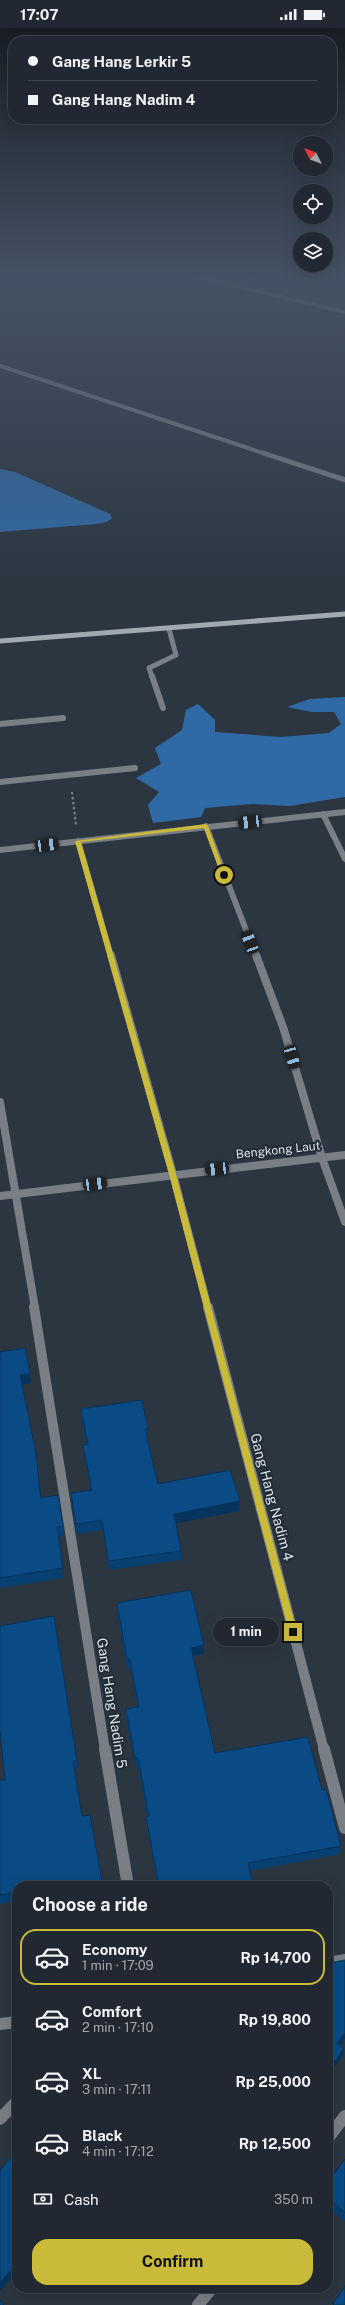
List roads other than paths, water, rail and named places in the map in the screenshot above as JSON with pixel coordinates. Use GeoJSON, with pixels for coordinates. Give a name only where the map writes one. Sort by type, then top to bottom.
{"type":"FeatureCollection","features":[{"type":"Feature","properties":{"kind":"main road"},"geometry":{"type":"LineString","coordinates":[[0,641],[345,614]]}},
{"type":"Feature","properties":{"kind":"street"},"geometry":{"type":"LineString","coordinates":[[49,382],[345,480]]}},
{"type":"Feature","properties":{"kind":"street"},"geometry":{"type":"LineString","coordinates":[[163,708],[149,668],[176,655],[169,628]]}},
{"type":"Feature","properties":{"kind":"street"},"geometry":{"type":"LineString","coordinates":[[0,724],[63,718]]}},
{"type":"Feature","properties":{"kind":"street"},"geometry":{"type":"LineString","coordinates":[[0,782],[71,776],[135,768]]}},
{"type":"Feature","properties":{"kind":"street"},"geometry":{"type":"LineString","coordinates":[[0,850],[206,826],[345,812]]}},
{"type":"Feature","properties":{"kind":"street"},"geometry":{"type":"LineString","coordinates":[[323,814],[345,859]]}},
{"type":"Feature","properties":{"kind":"street"},"geometry":{"type":"LineString","coordinates":[[206,826],[283,1027],[322,1158],[345,1222]]}},
{"type":"Feature","properties":{"kind":"street","name":"Gang Hang Nadim 4"},"geometry":{"type":"LineString","coordinates":[[78,841],[173,1174],[345,1828]]}},
{"type":"Feature","properties":{"kind":"street","name":"Gang Hang Nadim 5"},"geometry":{"type":"LineString","coordinates":[[0,1102],[17,1194],[68,1524],[127,1881]]}},
{"type":"Feature","properties":{"kind":"street","name":"Bengkong Laut"},"geometry":{"type":"LineString","coordinates":[[0,1196],[173,1174],[345,1155]]}},
{"type":"Feature","properties":{"kind":"street"},"geometry":{"type":"LineString","coordinates":[[333,1962],[345,1960]]}},
{"type":"Feature","properties":{"kind":"street"},"geometry":{"type":"LineString","coordinates":[[0,2024],[12,2023]]}},
{"type":"Feature","properties":{"kind":"street"},"geometry":{"type":"LineString","coordinates":[[0,2119],[12,2106]]}},
{"type":"Feature","properties":{"kind":"street"},"geometry":{"type":"LineString","coordinates":[[333,2132],[345,2116]]}},
{"type":"Feature","properties":{"kind":"street"},"geometry":{"type":"LineString","coordinates":[[198,2305],[208,2293]]}},
{"type":"Feature","properties":{"kind":"water"},"geometry":{"type":"Polygon","coordinates":[[[0,469],[15,472],[110,514],[112,518],[107,522],[96,524],[0,532],[0,469]]]}},
{"type":"Feature","properties":{"kind":"water"},"geometry":{"type":"Polygon","coordinates":[[[345,697],[345,797],[290,806],[252,804],[205,808],[201,817],[153,823],[148,805],[159,792],[136,778],[161,764],[155,748],[182,730],[186,710],[198,704],[215,720],[215,732],[281,737],[329,733],[341,724],[334,712],[312,712],[287,707],[310,699],[345,697]]]}}]}
